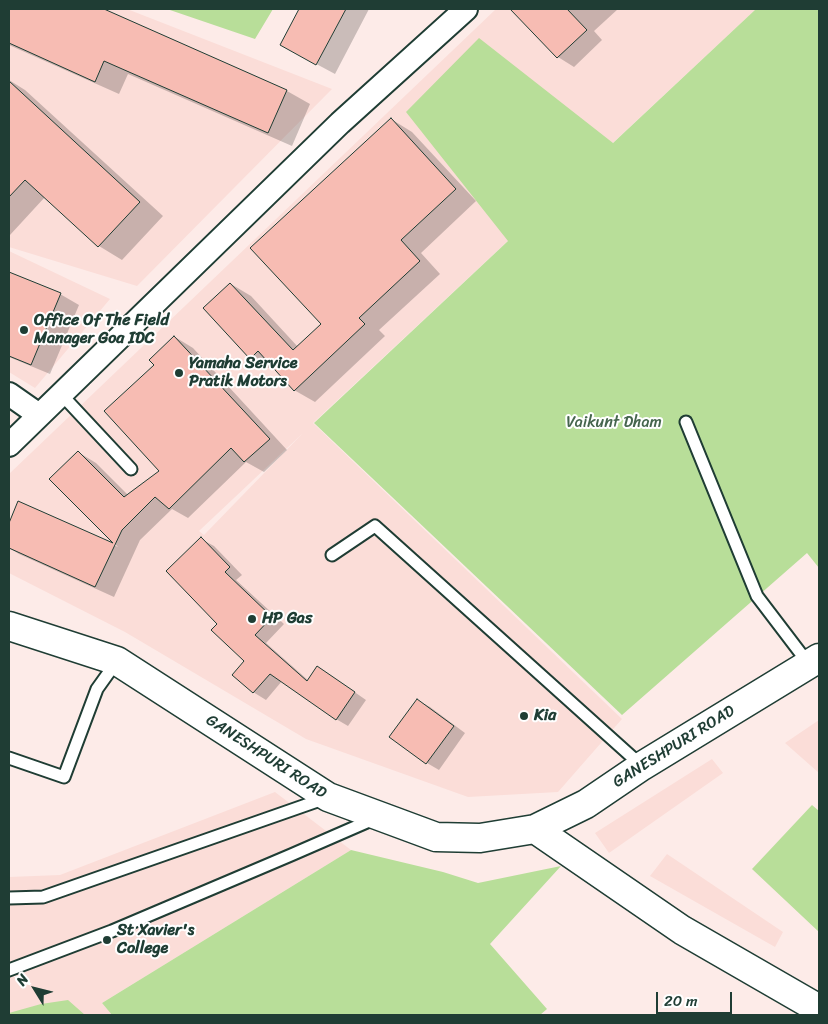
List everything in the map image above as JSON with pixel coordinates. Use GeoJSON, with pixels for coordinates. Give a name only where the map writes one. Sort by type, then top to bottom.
{"type":"FeatureCollection","features":[{"type":"Feature","properties":{"kind":"street"},"geometry":{"type":"LineString","coordinates":[[9,445],[340,123],[466,9]]}},
{"type":"Feature","properties":{"kind":"street"},"geometry":{"type":"LineString","coordinates":[[9,394],[39,415]]}},
{"type":"Feature","properties":{"kind":"street","name":"GANESHPURI ROAD"},"geometry":{"type":"LineString","coordinates":[[9,626],[117,661],[328,797],[436,837],[480,838],[534,829],[586,804],[642,766],[814,660]]}},
{"type":"Feature","properties":{"kind":"street"},"geometry":{"type":"LineString","coordinates":[[534,829],[682,930],[816,1011]]}},
{"type":"Feature","properties":{"kind":"lane"},"geometry":{"type":"LineString","coordinates":[[61,394],[131,469]]}},
{"type":"Feature","properties":{"kind":"lane"},"geometry":{"type":"LineString","coordinates":[[686,422],[757,596],[814,660]]}},
{"type":"Feature","properties":{"kind":"lane"},"geometry":{"type":"LineString","coordinates":[[332,555],[375,526],[642,766]]}},
{"type":"Feature","properties":{"kind":"lane"},"geometry":{"type":"LineString","coordinates":[[9,758],[64,777],[97,689],[117,661]]}},
{"type":"Feature","properties":{"kind":"lane"},"geometry":{"type":"LineString","coordinates":[[9,898],[43,897],[328,797]]}},
{"type":"Feature","properties":{"kind":"lane"},"geometry":{"type":"LineString","coordinates":[[9,970],[112,931],[379,816]]}},
{"type":"Feature","properties":{"kind":"shaded area"},"geometry":{"type":"Polygon","coordinates":[[[9,9],[127,9],[332,89],[137,286],[9,247],[9,9]]]}},
{"type":"Feature","properties":{"kind":"shaded area"},"geometry":{"type":"Polygon","coordinates":[[[496,9],[756,9],[313,423],[622,719],[558,792],[468,797],[306,739],[125,632],[9,573],[9,474],[496,9]],[[303,433],[199,531],[204,535],[303,433]]]}},
{"type":"Feature","properties":{"kind":"shaded area"},"geometry":{"type":"Polygon","coordinates":[[[9,251],[110,299],[35,388],[9,372],[9,251]]]}},
{"type":"Feature","properties":{"kind":"shaded area"},"geometry":{"type":"Polygon","coordinates":[[[819,720],[819,773],[785,743],[819,720]]]}},
{"type":"Feature","properties":{"kind":"shaded area"},"geometry":{"type":"Polygon","coordinates":[[[712,759],[723,773],[609,853],[595,833],[712,759]]]}},
{"type":"Feature","properties":{"kind":"shaded area","name":"St Xavier's College"},"geometry":{"type":"Polygon","coordinates":[[[275,792],[351,850],[102,1003],[112,1015],[9,1015],[9,877],[60,875],[275,792]]]}},
{"type":"Feature","properties":{"kind":"shaded area"},"geometry":{"type":"Polygon","coordinates":[[[667,854],[783,932],[775,947],[650,876],[667,854]]]}},
{"type":"Feature","properties":{"kind":"green space"},"geometry":{"type":"Polygon","coordinates":[[[167,9],[273,9],[255,39],[167,9]]]}},
{"type":"Feature","properties":{"kind":"green space","name":"Vaikunt Dham"},"geometry":{"type":"Polygon","coordinates":[[[756,9],[819,9],[819,568],[807,553],[622,715],[314,423],[508,241],[406,112],[479,38],[613,143],[756,9]]]}},
{"type":"Feature","properties":{"kind":"green space"},"geometry":{"type":"Polygon","coordinates":[[[812,805],[819,811],[819,932],[752,869],[812,805]]]}},
{"type":"Feature","properties":{"kind":"green space"},"geometry":{"type":"Polygon","coordinates":[[[351,850],[443,872],[478,883],[561,866],[490,944],[547,1009],[540,1015],[112,1015],[102,1003],[351,850]]]}},
{"type":"Feature","properties":{"kind":"green space"},"geometry":{"type":"Polygon","coordinates":[[[68,1000],[85,1015],[9,1015],[9,1013],[41,1004],[68,1000]]]}},
{"type":"Feature","properties":{"kind":"building"},"geometry":{"type":"Polygon","coordinates":[[[9,9],[104,9],[287,90],[268,133],[104,61],[95,82],[9,43],[9,9]]]}},
{"type":"Feature","properties":{"kind":"building"},"geometry":{"type":"Polygon","coordinates":[[[299,9],[346,9],[316,65],[280,45],[299,9]]]}},
{"type":"Feature","properties":{"kind":"building"},"geometry":{"type":"Polygon","coordinates":[[[510,9],[567,9],[587,30],[557,58],[510,9]]]}},
{"type":"Feature","properties":{"kind":"building"},"geometry":{"type":"Polygon","coordinates":[[[9,81],[140,202],[98,247],[25,180],[9,197],[9,81]]]}},
{"type":"Feature","properties":{"kind":"building"},"geometry":{"type":"Polygon","coordinates":[[[391,118],[456,189],[401,240],[420,261],[359,318],[365,324],[294,391],[258,351],[250,359],[203,308],[230,283],[293,350],[321,324],[250,248],[391,118]]]}},
{"type":"Feature","properties":{"kind":"building"},"geometry":{"type":"Polygon","coordinates":[[[9,272],[61,293],[31,365],[9,356],[9,272]]]}},
{"type":"Feature","properties":{"kind":"building"},"geometry":{"type":"Polygon","coordinates":[[[174,336],[270,439],[244,462],[231,448],[169,509],[155,497],[122,530],[95,587],[9,548],[9,523],[18,501],[113,543],[49,479],[78,451],[124,497],[159,471],[104,411],[154,365],[149,360],[174,336]]]}},
{"type":"Feature","properties":{"kind":"building"},"geometry":{"type":"Polygon","coordinates":[[[201,537],[230,567],[225,572],[272,617],[255,635],[307,681],[317,666],[355,692],[336,720],[270,674],[253,693],[232,675],[244,661],[211,630],[217,624],[166,571],[201,537]]]}},
{"type":"Feature","properties":{"kind":"building"},"geometry":{"type":"Polygon","coordinates":[[[417,699],[454,726],[426,764],[389,737],[417,699]]]}},
{"type":"Feature","properties":{"kind":"place","name":"Office Of The Field Manager Goa IDC"},"geometry":{"type":"Point","coordinates":[24,330]}},
{"type":"Feature","properties":{"kind":"place","name":"Yamaha Service Pratik Motors"},"geometry":{"type":"Point","coordinates":[179,373]}},
{"type":"Feature","properties":{"kind":"place","name":"HP Gas"},"geometry":{"type":"Point","coordinates":[252,619]}},
{"type":"Feature","properties":{"kind":"place","name":"Kia"},"geometry":{"type":"Point","coordinates":[524,716]}},
{"type":"Feature","properties":{"kind":"place","name":"St Xavier's College"},"geometry":{"type":"Point","coordinates":[107,940]}}]}
